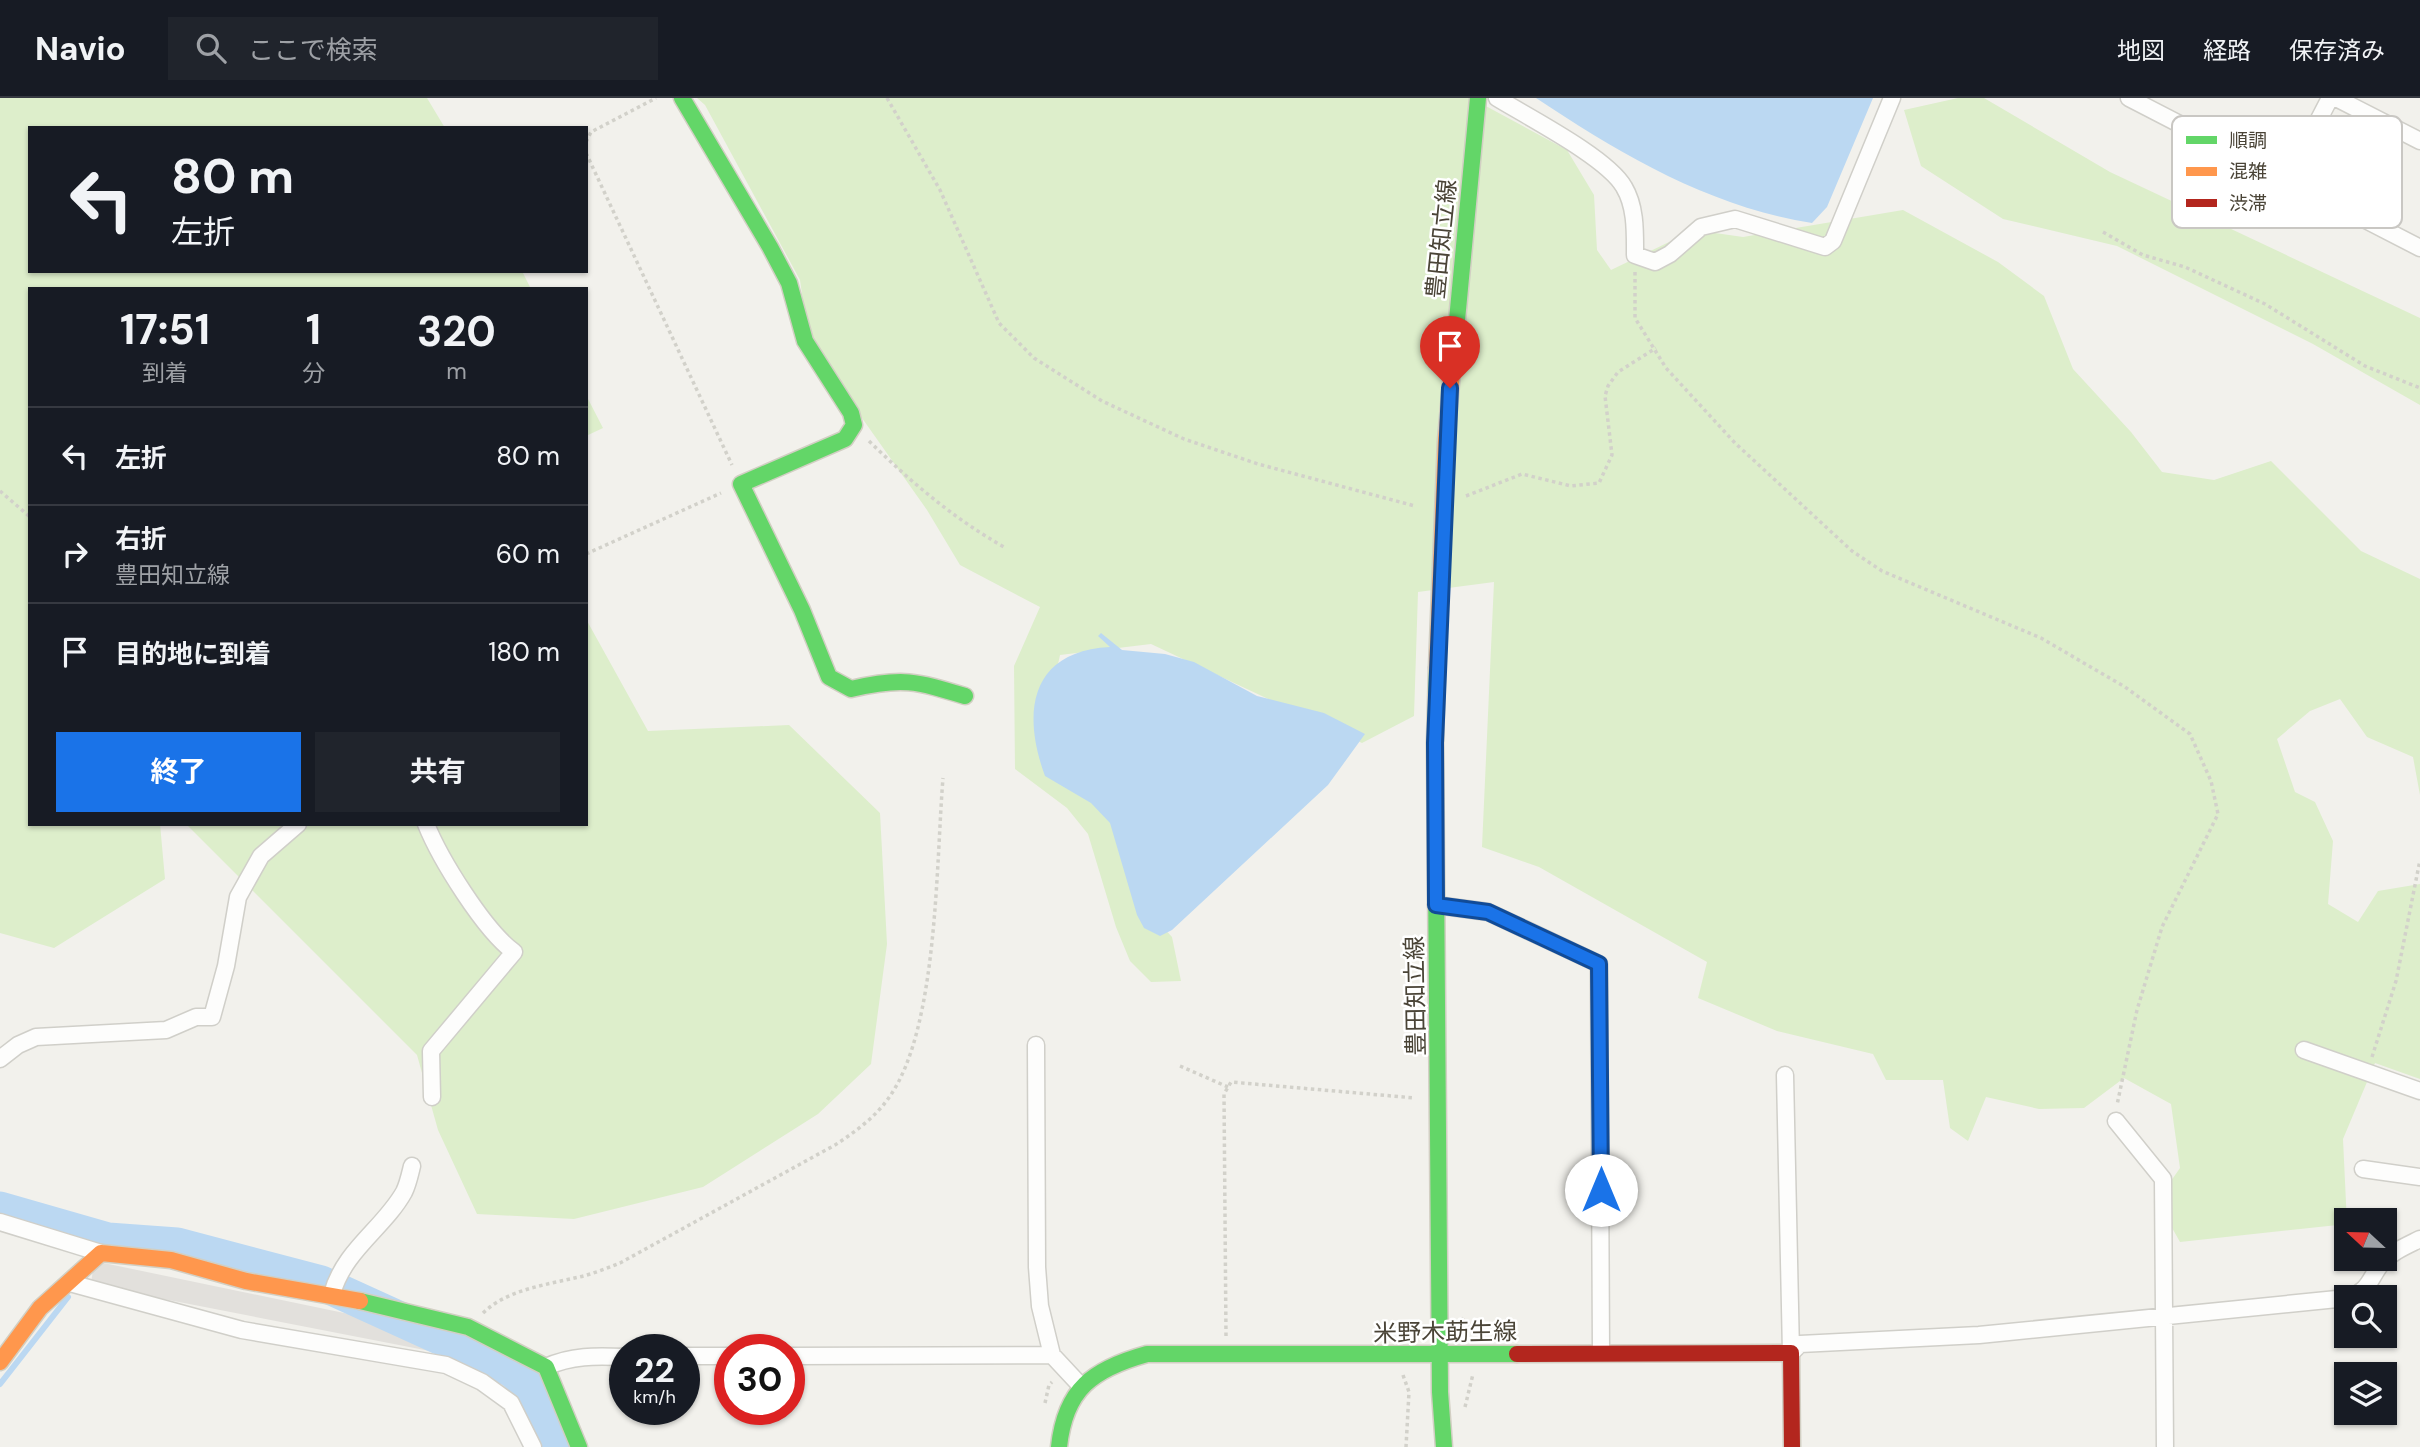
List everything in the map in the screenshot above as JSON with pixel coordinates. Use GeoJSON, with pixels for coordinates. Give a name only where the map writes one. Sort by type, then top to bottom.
{"type":"FeatureCollection","features":[{"type":"Feature","properties":{"kind":"main road"},"geometry":{"type":"LineString","coordinates":[[682,98],[771,247],[789,283],[805,341],[851,414],[853,429],[845,439],[741,484],[802,610],[829,677],[851,688],[890,680],[922,683],[965,696]]}},
{"type":"Feature","properties":{"kind":"main road","name":"豊田知立線"},"geometry":{"type":"LineString","coordinates":[[1444,1447],[1440,1392],[1435,743],[1446,440],[1478,98]]}},
{"type":"Feature","properties":{"kind":"main road"},"geometry":{"type":"LineString","coordinates":[[0,1363],[40,1308],[101,1253],[171,1260],[246,1281],[332,1294],[468,1327],[546,1367],[579,1447]]}},
{"type":"Feature","properties":{"kind":"main road","name":"米野木莇生線"},"geometry":{"type":"LineString","coordinates":[[1059,1447],[1066,1408],[1080,1385],[1115,1361],[1147,1354],[1440,1356],[1601,1352],[1791,1353]]}},
{"type":"Feature","properties":{"kind":"main road"},"geometry":{"type":"LineString","coordinates":[[1791,1353],[1792,1447]]}},
{"type":"Feature","properties":{"kind":"main road","name":"豊田知立線"},"geometry":{"type":"LineString","coordinates":[[1440,1392],[1451,1447]]}},
{"type":"Feature","properties":{"kind":"street"},"geometry":{"type":"LineString","coordinates":[[1497,98],[1608,167],[1624,185],[1635,223],[1635,255],[1655,262],[1700,227],[1735,219],[1825,247],[1833,241],[1892,98]]}},
{"type":"Feature","properties":{"kind":"street"},"geometry":{"type":"LineString","coordinates":[[2129,98],[2172,120]]}},
{"type":"Feature","properties":{"kind":"street"},"geometry":{"type":"LineString","coordinates":[[2321,116],[2330,98]]}},
{"type":"Feature","properties":{"kind":"street"},"geometry":{"type":"LineString","coordinates":[[2336,98],[2371,116]]}},
{"type":"Feature","properties":{"kind":"street"},"geometry":{"type":"LineString","coordinates":[[2402,132],[2420,141]]}},
{"type":"Feature","properties":{"kind":"street"},"geometry":{"type":"LineString","coordinates":[[2382,228],[2420,248]]}},
{"type":"Feature","properties":{"kind":"street"},"geometry":{"type":"LineString","coordinates":[[0,1059],[18,1045],[37,1037],[166,1030],[196,1017],[212,1017],[226,966],[238,897],[261,856],[296,826]]}},
{"type":"Feature","properties":{"kind":"street"},"geometry":{"type":"LineString","coordinates":[[427,826],[437,853],[464,892],[514,953],[431,1051],[432,1097]]}},
{"type":"Feature","properties":{"kind":"street"},"geometry":{"type":"LineString","coordinates":[[1436,905],[1488,912],[1599,964],[1601,1352]]}},
{"type":"Feature","properties":{"kind":"street"},"geometry":{"type":"LineString","coordinates":[[1036,1045],[1037,1267],[1040,1306],[1052,1355],[1080,1385]]}},
{"type":"Feature","properties":{"kind":"street"},"geometry":{"type":"LineString","coordinates":[[2304,1049],[2420,1091]]}},
{"type":"Feature","properties":{"kind":"street"},"geometry":{"type":"LineString","coordinates":[[1785,1075],[1791,1353]]}},
{"type":"Feature","properties":{"kind":"street"},"geometry":{"type":"LineString","coordinates":[[2116,1121],[2163,1179],[2165,1447]]}},
{"type":"Feature","properties":{"kind":"street"},"geometry":{"type":"LineString","coordinates":[[332,1294],[335,1281],[365,1236],[404,1192],[412,1166]]}},
{"type":"Feature","properties":{"kind":"street"},"geometry":{"type":"LineString","coordinates":[[2363,1169],[2420,1177]]}},
{"type":"Feature","properties":{"kind":"street"},"geometry":{"type":"LineString","coordinates":[[0,1222],[101,1253]]}},
{"type":"Feature","properties":{"kind":"street"},"geometry":{"type":"LineString","coordinates":[[2366,1285],[2380,1265],[2397,1249],[2420,1239]]}},
{"type":"Feature","properties":{"kind":"street"},"geometry":{"type":"LineString","coordinates":[[70,1283],[242,1330],[446,1365],[482,1382],[511,1402],[533,1447]]}},
{"type":"Feature","properties":{"kind":"street"},"geometry":{"type":"LineString","coordinates":[[1791,1353],[1800,1344],[1979,1335],[2334,1299]]}},
{"type":"Feature","properties":{"kind":"street"},"geometry":{"type":"LineString","coordinates":[[805,1356],[1052,1355]]}},
{"type":"Feature","properties":{"kind":"street"},"geometry":{"type":"LineString","coordinates":[[546,1367],[563,1359],[609,1357]]}},
{"type":"Feature","properties":{"kind":"path"},"geometry":{"type":"LineString","coordinates":[[588,138],[591,132],[656,98]]}},
{"type":"Feature","properties":{"kind":"path"},"geometry":{"type":"LineString","coordinates":[[887,98],[940,190],[999,323],[1034,358],[1102,401],[1184,439],[1258,464],[1415,506]]}},
{"type":"Feature","properties":{"kind":"path"},"geometry":{"type":"LineString","coordinates":[[588,157],[741,484],[588,553]]}},
{"type":"Feature","properties":{"kind":"path"},"geometry":{"type":"LineString","coordinates":[[2103,232],[2143,255],[2185,267],[2265,304],[2365,366],[2420,388]]}},
{"type":"Feature","properties":{"kind":"path"},"geometry":{"type":"LineString","coordinates":[[1635,255],[1635,318],[1666,368],[1735,443],[1852,551],[1882,571],[2041,638],[2125,687],[2190,734],[2211,781],[2218,814],[2162,927],[2130,1036],[2118,1087],[2116,1121]]}},
{"type":"Feature","properties":{"kind":"path"},"geometry":{"type":"LineString","coordinates":[[1460,498],[1522,474],[1572,486],[1599,483],[1612,455],[1605,396],[1608,386],[1618,372],[1656,348]]}},
{"type":"Feature","properties":{"kind":"path"},"geometry":{"type":"LineString","coordinates":[[853,429],[919,491],[974,530],[1004,547]]}},
{"type":"Feature","properties":{"kind":"path"},"geometry":{"type":"LineString","coordinates":[[0,491],[28,515]]}},
{"type":"Feature","properties":{"kind":"path"},"geometry":{"type":"LineString","coordinates":[[468,1327],[491,1305],[525,1290],[583,1277],[620,1263],[835,1145],[863,1126],[889,1098],[902,1077],[916,1034],[927,982],[943,778]]}},
{"type":"Feature","properties":{"kind":"path"},"geometry":{"type":"LineString","coordinates":[[2367,1072],[2396,981],[2420,860]]}},
{"type":"Feature","properties":{"kind":"path"},"geometry":{"type":"LineString","coordinates":[[1181,1066],[1228,1087]]}},
{"type":"Feature","properties":{"kind":"path"},"geometry":{"type":"LineString","coordinates":[[1222,1355],[1226,1340],[1224,1094],[1231,1082],[1358,1095],[1439,1099]]}},
{"type":"Feature","properties":{"kind":"path"},"geometry":{"type":"LineString","coordinates":[[1404,1356],[1402,1381],[1409,1392],[1406,1447]]}},
{"type":"Feature","properties":{"kind":"green space"},"geometry":{"type":"Polygon","coordinates":[[[0,98],[427,98],[444,126],[28,126],[28,273],[523,273],[530,287],[28,287],[28,826],[160,826],[165,879],[54,948],[0,933],[0,98]]]}},
{"type":"Feature","properties":{"kind":"green space"},"geometry":{"type":"Polygon","coordinates":[[[697,98],[1471,98],[1567,150],[1594,195],[1597,250],[1611,270],[1694,230],[1743,237],[1903,210],[1998,262],[2044,296],[2073,369],[2131,432],[2162,472],[2214,480],[2271,461],[2361,551],[2420,579],[2420,795],[2413,757],[2367,737],[2340,699],[2310,711],[2277,739],[2295,792],[2315,802],[2333,841],[2328,904],[2358,922],[2378,891],[2420,884],[2420,1079],[2375,1063],[2343,1139],[2346,1208],[2334,1208],[2334,1225],[2180,1242],[2157,1201],[2180,1168],[2171,1104],[2124,1078],[2084,1108],[2039,1109],[1986,1097],[1968,1141],[1950,1128],[1943,1080],[1886,1080],[1873,1054],[1777,1031],[1698,998],[1707,962],[1539,867],[1482,847],[1494,582],[1418,592],[1414,716],[1362,743],[1151,644],[1060,655],[1047,714],[1089,785],[1145,866],[1151,914],[1172,937],[1181,981],[1151,982],[1130,961],[1116,927],[1088,834],[1067,808],[1015,769],[1014,666],[1040,607],[960,565],[927,510],[809,343],[800,280],[705,105],[697,98]]]}},
{"type":"Feature","properties":{"kind":"green space"},"geometry":{"type":"Polygon","coordinates":[[[1958,98],[1984,98],[2110,172],[2172,201],[2172,228],[2229,228],[2420,318],[2420,405],[2313,344],[2117,246],[2003,219],[1921,166],[1904,110],[1958,98]]]}},
{"type":"Feature","properties":{"kind":"green space"},"geometry":{"type":"Polygon","coordinates":[[[588,399],[603,428],[588,435],[588,399]]]}},
{"type":"Feature","properties":{"kind":"green space"},"geometry":{"type":"Polygon","coordinates":[[[588,623],[648,731],[789,725],[880,813],[887,944],[871,1064],[818,1114],[703,1187],[574,1219],[477,1214],[438,1130],[417,1055],[188,826],[588,826],[588,623]]]}},
{"type":"Feature","properties":{"kind":"shaded area"},"geometry":{"type":"Polygon","coordinates":[[[94,1261],[444,1336],[440,1353],[91,1284],[94,1261]]]}},
{"type":"Feature","properties":{"kind":"water"},"geometry":{"type":"Polygon","coordinates":[[[1536,98],[1873,98],[1827,207],[1812,223],[1738,205],[1667,176],[1600,139],[1536,98]]]}},
{"type":"Feature","properties":{"kind":"water"},"geometry":{"type":"Polygon","coordinates":[[[1101,633],[1122,650],[1165,654],[1194,662],[1257,696],[1324,713],[1365,734],[1328,785],[1172,930],[1160,936],[1144,928],[1137,915],[1110,823],[1091,803],[1045,776],[1038,752],[1034,708],[1039,689],[1048,672],[1063,660],[1084,651],[1110,647],[1098,636],[1101,633]]]}},
{"type":"Feature","properties":{"kind":"waterway"},"geometry":{"type":"LineString","coordinates":[[0,1209],[108,1240],[177,1245],[321,1283],[512,1370],[536,1396],[561,1447]]}},
{"type":"Feature","properties":{"kind":"waterway"},"geometry":{"type":"LineString","coordinates":[[132,1250],[144,1241]]}},
{"type":"Feature","properties":{"kind":"waterway"},"geometry":{"type":"LineString","coordinates":[[0,1384],[68,1297]]}},
{"type":"Feature","properties":{"kind":"traffic: fast"},"geometry":{"type":"LineString","coordinates":[[682,98],[770,247],[789,283],[805,341],[851,413],[854,425],[845,439],[741,484],[802,610],[829,677],[851,689],[883,683],[909,682],[965,696]]}},
{"type":"Feature","properties":{"kind":"traffic: fast"},"geometry":{"type":"LineString","coordinates":[[1452,373],[1478,98]]}},
{"type":"Feature","properties":{"kind":"traffic: fast"},"geometry":{"type":"LineString","coordinates":[[1437,668],[1435,743],[1440,1392],[1444,1447]]}},
{"type":"Feature","properties":{"kind":"traffic: fast"},"geometry":{"type":"LineString","coordinates":[[360,1301],[468,1327],[546,1367],[579,1447]]}},
{"type":"Feature","properties":{"kind":"traffic: fast"},"geometry":{"type":"LineString","coordinates":[[1059,1447],[1068,1410],[1085,1384],[1111,1367],[1147,1354],[1517,1354]]}},
{"type":"Feature","properties":{"kind":"traffic: slow"},"geometry":{"type":"LineString","coordinates":[[1437,668],[1446,440],[1452,373]]}},
{"type":"Feature","properties":{"kind":"traffic: slow"},"geometry":{"type":"LineString","coordinates":[[0,1362],[40,1308],[101,1253],[171,1260],[246,1281],[360,1301]]}},
{"type":"Feature","properties":{"kind":"traffic: jam"},"geometry":{"type":"LineString","coordinates":[[1517,1354],[1791,1353],[1792,1447]]}},
{"type":"Feature","properties":{"kind":"route"},"geometry":{"type":"LineString","coordinates":[[1450,388],[1435,743],[1436,905],[1488,912],[1599,964],[1601,1190]]}}]}
